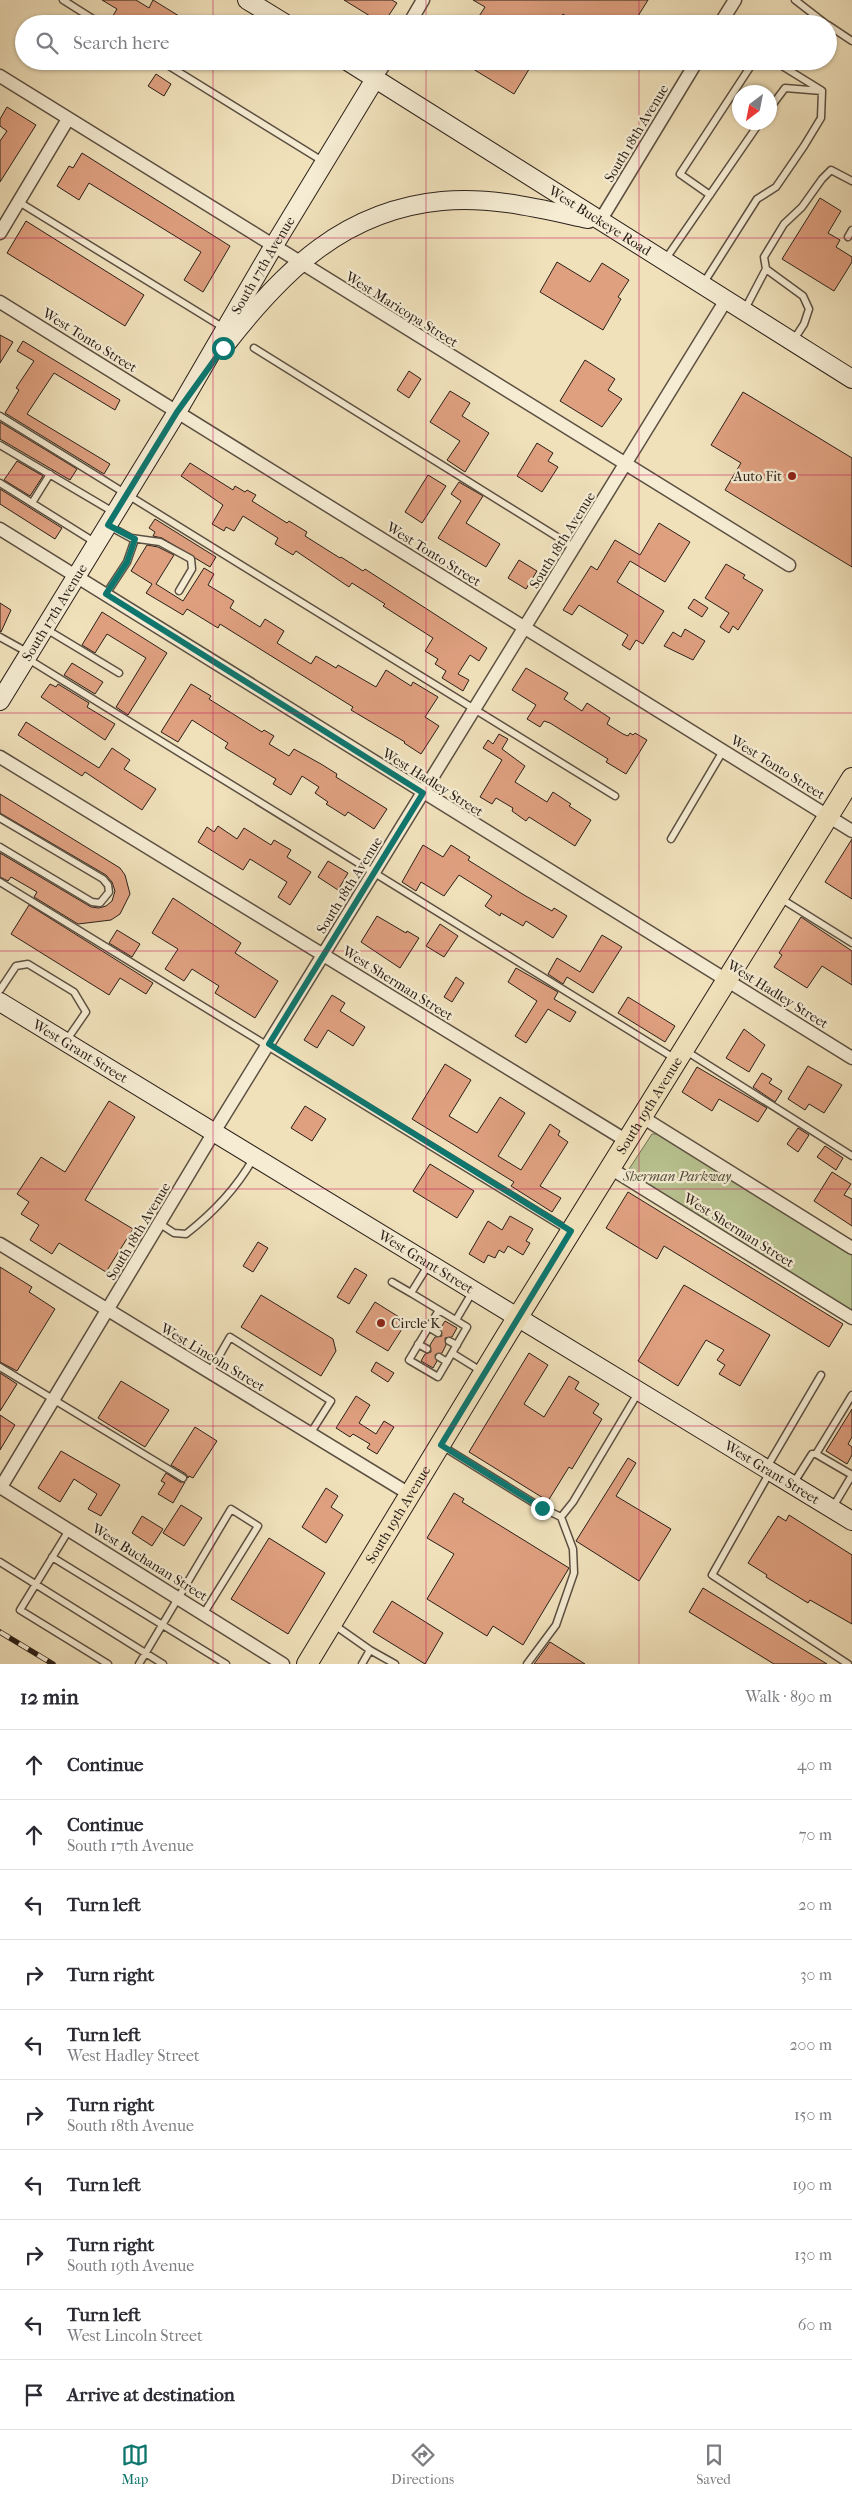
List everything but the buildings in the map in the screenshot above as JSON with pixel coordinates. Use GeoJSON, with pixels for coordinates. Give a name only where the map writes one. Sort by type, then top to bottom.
{"type":"FeatureCollection","features":[{"type":"Feature","properties":{"kind":"main road"},"geometry":{"type":"LineString","coordinates":[[247,0],[271,15]]}},
{"type":"Feature","properties":{"kind":"main road","name":"West Buckeye Road"},"geometry":{"type":"LineString","coordinates":[[361,70],[852,378]]}},
{"type":"Feature","properties":{"kind":"main road","name":"South 17th Avenue"},"geometry":{"type":"LineString","coordinates":[[0,701],[112,520],[273,247],[376,79]]}},
{"type":"Feature","properties":{"kind":"main road"},"geometry":{"type":"LineString","coordinates":[[177,412],[244,320],[272,287],[298,263],[332,238],[360,224],[404,208],[442,201],[481,201],[530,206],[600,221]]}},
{"type":"Feature","properties":{"kind":"main road","name":"South 19th Avenue"},"geometry":{"type":"LineString","coordinates":[[307,1664],[518,1316],[852,778]]}},
{"type":"Feature","properties":{"kind":"main road","name":"West Grant Street"},"geometry":{"type":"LineString","coordinates":[[0,1002],[852,1521]]}},
{"type":"Feature","properties":{"kind":"street"},"geometry":{"type":"LineString","coordinates":[[414,15],[423,0]]}},
{"type":"Feature","properties":{"kind":"street"},"geometry":{"type":"LineString","coordinates":[[726,15],[735,0]]}},
{"type":"Feature","properties":{"kind":"street","name":"South 17th Avenue"},"geometry":{"type":"LineString","coordinates":[[376,79],[381,70]]}},
{"type":"Feature","properties":{"kind":"street","name":"South 18th Avenue"},"geometry":{"type":"LineString","coordinates":[[600,221],[692,70]]}},
{"type":"Feature","properties":{"kind":"street","name":"West Maricopa Street"},"geometry":{"type":"LineString","coordinates":[[0,76],[298,263],[788,565]]}},
{"type":"Feature","properties":{"kind":"street"},"geometry":{"type":"LineString","coordinates":[[0,233],[68,119]]}},
{"type":"Feature","properties":{"kind":"street","name":"South 18th Avenue"},"geometry":{"type":"LineString","coordinates":[[0,1487],[214,1132],[726,300]]}},
{"type":"Feature","properties":{"kind":"street","name":"West Tonto Street"},"geometry":{"type":"LineString","coordinates":[[0,302],[852,831]]}},
{"type":"Feature","properties":{"kind":"street","name":"West Hadley Street"},"geometry":{"type":"LineString","coordinates":[[0,529],[852,1058]]}},
{"type":"Feature","properties":{"kind":"street","name":"West Sherman Street"},"geometry":{"type":"LineString","coordinates":[[0,757],[627,1141]]}},
{"type":"Feature","properties":{"kind":"street"},"geometry":{"type":"LineString","coordinates":[[642,1117],[852,1248]]}},
{"type":"Feature","properties":{"kind":"street","name":"West Sherman Street"},"geometry":{"type":"LineString","coordinates":[[610,1168],[852,1318]]}},
{"type":"Feature","properties":{"kind":"street","name":"West Lincoln Street"},"geometry":{"type":"LineString","coordinates":[[0,1244],[411,1495]]}},
{"type":"Feature","properties":{"kind":"street","name":"West Buchanan Street"},"geometry":{"type":"LineString","coordinates":[[0,1487],[283,1664]]}},
{"type":"Feature","properties":{"kind":"lane"},"geometry":{"type":"LineString","coordinates":[[63,0],[87,15]]}},
{"type":"Feature","properties":{"kind":"lane"},"geometry":{"type":"LineString","coordinates":[[795,0],[814,15]]}},
{"type":"Feature","properties":{"kind":"lane"},"geometry":{"type":"LineString","coordinates":[[837,31],[852,41]]}},
{"type":"Feature","properties":{"kind":"lane"},"geometry":{"type":"LineString","coordinates":[[175,70],[325,163]]}},
{"type":"Feature","properties":{"kind":"lane"},"geometry":{"type":"LineString","coordinates":[[710,195],[680,174],[748,70]]}},
{"type":"Feature","properties":{"kind":"lane"},"geometry":{"type":"LineString","coordinates":[[788,70],[822,91]]}},
{"type":"Feature","properties":{"kind":"lane"},"geometry":{"type":"LineString","coordinates":[[777,99],[785,88],[822,91]]}},
{"type":"Feature","properties":{"kind":"lane"},"geometry":{"type":"LineString","coordinates":[[703,286],[756,199],[776,187],[804,146],[821,118],[822,91]]}},
{"type":"Feature","properties":{"kind":"lane"},"geometry":{"type":"LineString","coordinates":[[664,261],[755,130]]}},
{"type":"Feature","properties":{"kind":"lane"},"geometry":{"type":"LineString","coordinates":[[744,312],[766,269],[764,257],[784,224],[802,207],[822,179],[831,170],[852,181]]}},
{"type":"Feature","properties":{"kind":"lane"},"geometry":{"type":"LineString","coordinates":[[19,202],[225,328]]}},
{"type":"Feature","properties":{"kind":"lane"},"geometry":{"type":"LineString","coordinates":[[848,237],[852,230]]}},
{"type":"Feature","properties":{"kind":"lane"},"geometry":{"type":"LineString","coordinates":[[766,269],[802,296],[809,309],[804,324],[792,342]]}},
{"type":"Feature","properties":{"kind":"lane"},"geometry":{"type":"LineString","coordinates":[[254,348],[575,548]]}},
{"type":"Feature","properties":{"kind":"lane"},"geometry":{"type":"LineString","coordinates":[[0,416],[615,796]]}},
{"type":"Feature","properties":{"kind":"lane"},"geometry":{"type":"LineString","coordinates":[[0,445],[50,474],[135,539],[153,539],[191,559],[192,569],[178,591]]}},
{"type":"Feature","properties":{"kind":"lane"},"geometry":{"type":"LineString","coordinates":[[32,503],[50,474]]}},
{"type":"Feature","properties":{"kind":"lane"},"geometry":{"type":"LineString","coordinates":[[0,483],[97,544]]}},
{"type":"Feature","properties":{"kind":"lane"},"geometry":{"type":"LineString","coordinates":[[106,594],[127,562],[135,539]]}},
{"type":"Feature","properties":{"kind":"lane"},"geometry":{"type":"LineString","coordinates":[[45,628],[119,673]]}},
{"type":"Feature","properties":{"kind":"lane"},"geometry":{"type":"LineString","coordinates":[[0,637],[374,873],[852,1156]]}},
{"type":"Feature","properties":{"kind":"lane"},"geometry":{"type":"LineString","coordinates":[[671,839],[723,751]]}},
{"type":"Feature","properties":{"kind":"lane"},"geometry":{"type":"LineString","coordinates":[[0,818],[103,880],[108,885],[109,892],[100,903],[92,902],[0,847]]}},
{"type":"Feature","properties":{"kind":"lane"},"geometry":{"type":"LineString","coordinates":[[0,882],[269,1044],[571,1231]]}},
{"type":"Feature","properties":{"kind":"lane"},"geometry":{"type":"LineString","coordinates":[[779,897],[852,943]]}},
{"type":"Feature","properties":{"kind":"lane"},"geometry":{"type":"LineString","coordinates":[[0,990],[16,966],[28,964],[74,992],[86,1012],[65,1042]]}},
{"type":"Feature","properties":{"kind":"lane"},"geometry":{"type":"LineString","coordinates":[[160,1224],[174,1232],[186,1234],[210,1216],[242,1180],[254,1157]]}},
{"type":"Feature","properties":{"kind":"lane"},"geometry":{"type":"LineString","coordinates":[[411,1293],[429,1263]]}},
{"type":"Feature","properties":{"kind":"lane"},"geometry":{"type":"LineString","coordinates":[[392,1282],[411,1293],[456,1320],[467,1327],[438,1377],[409,1360],[439,1310]]}},
{"type":"Feature","properties":{"kind":"lane"},"geometry":{"type":"LineString","coordinates":[[456,1320],[474,1290]]}},
{"type":"Feature","properties":{"kind":"lane"},"geometry":{"type":"LineString","coordinates":[[428,1327],[438,1333]]}},
{"type":"Feature","properties":{"kind":"lane"},"geometry":{"type":"LineString","coordinates":[[210,1373],[230,1337],[330,1401],[310,1434]]}},
{"type":"Feature","properties":{"kind":"lane"},"geometry":{"type":"LineString","coordinates":[[449,1341],[457,1346]]}},
{"type":"Feature","properties":{"kind":"lane"},"geometry":{"type":"LineString","coordinates":[[418,1344],[428,1350]]}},
{"type":"Feature","properties":{"kind":"lane"},"geometry":{"type":"LineString","coordinates":[[452,1353],[484,1373]]}},
{"type":"Feature","properties":{"kind":"lane"},"geometry":{"type":"LineString","coordinates":[[439,1357],[447,1362]]}},
{"type":"Feature","properties":{"kind":"lane"},"geometry":{"type":"LineString","coordinates":[[0,1366],[183,1478]]}},
{"type":"Feature","properties":{"kind":"lane"},"geometry":{"type":"LineString","coordinates":[[821,1375],[712,1575],[848,1664]]}},
{"type":"Feature","properties":{"kind":"lane"},"geometry":{"type":"LineString","coordinates":[[561,1518],[574,1502],[639,1390]]}},
{"type":"Feature","properties":{"kind":"lane"},"geometry":{"type":"LineString","coordinates":[[793,1485],[812,1454],[816,1454],[852,1395]]}},
{"type":"Feature","properties":{"kind":"lane"},"geometry":{"type":"LineString","coordinates":[[441,1445],[561,1518],[573,1549],[574,1573],[556,1625],[527,1664]]}},
{"type":"Feature","properties":{"kind":"lane"},"geometry":{"type":"LineString","coordinates":[[816,1454],[852,1475],[832,1508]]}},
{"type":"Feature","properties":{"kind":"lane"},"geometry":{"type":"LineString","coordinates":[[139,1664],[231,1509],[258,1526],[204,1613]]}},
{"type":"Feature","properties":{"kind":"lane"},"geometry":{"type":"LineString","coordinates":[[69,1529],[20,1610],[108,1664]]}},
{"type":"Feature","properties":{"kind":"lane"},"geometry":{"type":"LineString","coordinates":[[52,1557],[226,1664]]}},
{"type":"Feature","properties":{"kind":"lane"},"geometry":{"type":"LineString","coordinates":[[0,1562],[163,1664]]}},
{"type":"Feature","properties":{"kind":"lane"},"geometry":{"type":"LineString","coordinates":[[332,1624],[370,1650],[395,1664]]}},
{"type":"Feature","properties":{"kind":"lane"},"geometry":{"type":"LineString","coordinates":[[362,1664],[370,1650]]}},
{"type":"Feature","properties":{"kind":"green space","name":"Sherman Parkway"},"geometry":{"type":"Polygon","coordinates":[[[652,1134],[657,1134],[852,1255],[852,1313],[630,1173],[629,1169],[652,1134]]]}},
{"type":"Feature","properties":{"kind":"railway"},"geometry":{"type":"LineString","coordinates":[[0,1632],[53,1664]]}},
{"type":"Feature","properties":{"kind":"place","name":"Auto Fit"},"geometry":{"type":"Point","coordinates":[792,476]}},
{"type":"Feature","properties":{"kind":"place","name":"Circle K"},"geometry":{"type":"Point","coordinates":[381,1323]}},
{"type":"Feature","properties":{"kind":"route"},"geometry":{"type":"LineString","coordinates":[[223,348],[177,412],[108,525],[135,539],[127,562],[106,594],[423,793],[269,1044],[571,1231],[441,1445],[542,1508]]}}]}
